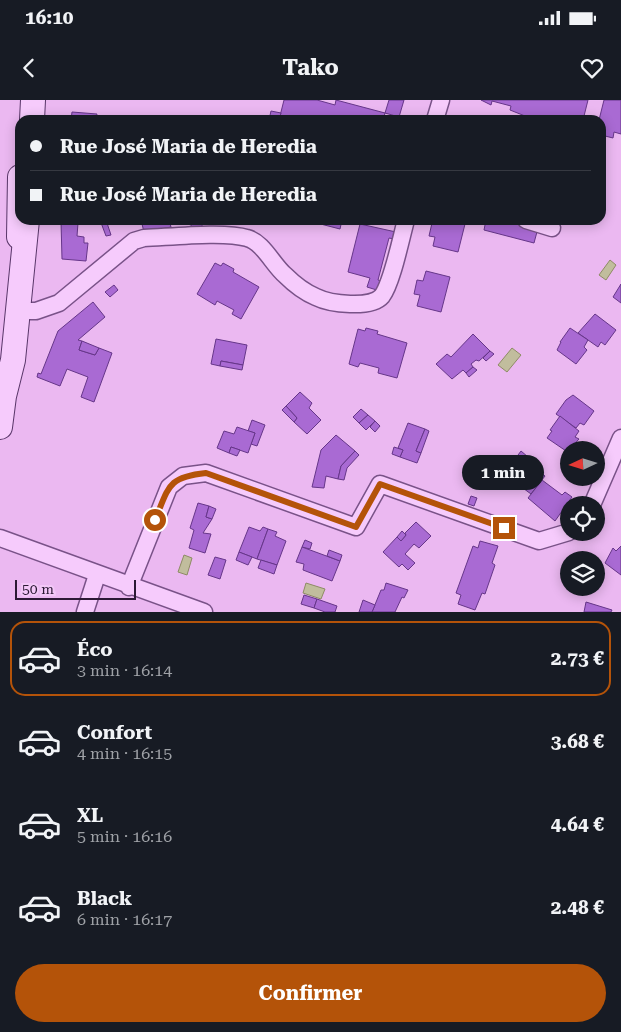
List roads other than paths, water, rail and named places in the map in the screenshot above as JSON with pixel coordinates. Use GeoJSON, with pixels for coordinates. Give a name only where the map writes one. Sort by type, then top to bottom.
{"type":"FeatureCollection","features":[{"type":"Feature","properties":{"kind":"main road"},"geometry":{"type":"LineString","coordinates":[[22,100],[22,115]]}},
{"type":"Feature","properties":{"kind":"main road"},"geometry":{"type":"LineString","coordinates":[[32,115],[33,100]]}},
{"type":"Feature","properties":{"kind":"main road"},"geometry":{"type":"LineString","coordinates":[[18,311],[19,225]]}},
{"type":"Feature","properties":{"kind":"main road"},"geometry":{"type":"LineString","coordinates":[[0,426],[2,402],[13,360],[27,225]]}},
{"type":"Feature","properties":{"kind":"street"},"geometry":{"type":"LineString","coordinates":[[436,115],[441,100]]}},
{"type":"Feature","properties":{"kind":"street"},"geometry":{"type":"LineString","coordinates":[[18,311],[36,311],[59,303],[134,241],[144,238],[211,236],[249,238],[258,244],[284,274],[301,289],[317,298],[353,304],[370,303],[381,298],[387,287],[405,225]]}},
{"type":"Feature","properties":{"kind":"street"},"geometry":{"type":"LineString","coordinates":[[542,225],[552,228]]}},
{"type":"Feature","properties":{"kind":"street"},"geometry":{"type":"LineString","coordinates":[[596,496],[621,438]]}},
{"type":"Feature","properties":{"kind":"street"},"geometry":{"type":"LineString","coordinates":[[129,587],[169,488],[183,476],[206,473],[356,527],[380,484],[540,541],[560,535]]}},
{"type":"Feature","properties":{"kind":"street"},"geometry":{"type":"LineString","coordinates":[[0,538],[129,587],[204,612]]}},
{"type":"Feature","properties":{"kind":"street"},"geometry":{"type":"LineString","coordinates":[[84,612],[97,575]]}}]}
